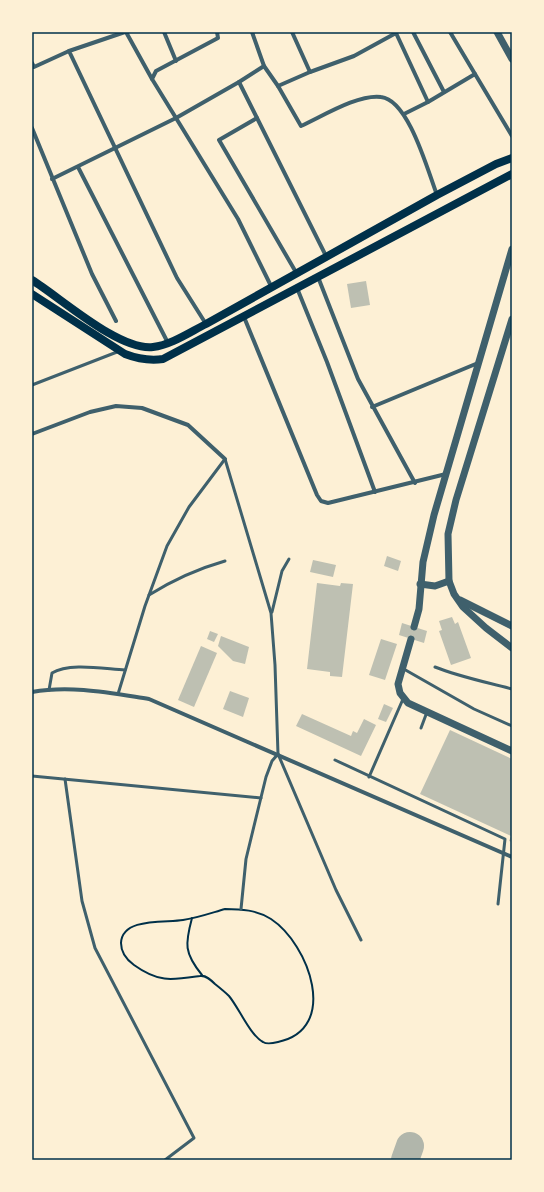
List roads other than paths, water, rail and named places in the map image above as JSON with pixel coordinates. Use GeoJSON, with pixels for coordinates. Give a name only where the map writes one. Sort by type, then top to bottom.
{"type":"FeatureCollection","features":[{"type":"Feature","properties":{"kind":"main road"},"geometry":{"type":"LineString","coordinates":[[32,280],[104,330],[135,346],[153,347],[168,343],[206,324],[437,195],[496,164],[512,158]]}},
{"type":"Feature","properties":{"kind":"main road"},"geometry":{"type":"LineString","coordinates":[[32,294],[119,351],[140,360],[152,361],[163,359],[512,174]]}},
{"type":"Feature","properties":{"kind":"street"},"geometry":{"type":"LineString","coordinates":[[32,63],[34,67],[69,50],[126,32],[152,79],[238,219],[272,288]]}},
{"type":"Feature","properties":{"kind":"street"},"geometry":{"type":"LineString","coordinates":[[164,32],[176,61]]}},
{"type":"Feature","properties":{"kind":"street"},"geometry":{"type":"LineString","coordinates":[[152,79],[156,71],[218,38],[217,32]]}},
{"type":"Feature","properties":{"kind":"street"},"geometry":{"type":"LineString","coordinates":[[252,32],[264,66],[278,86],[301,126],[357,100],[381,97],[392,100],[404,114],[437,195]]}},
{"type":"Feature","properties":{"kind":"street"},"geometry":{"type":"LineString","coordinates":[[292,32],[310,72]]}},
{"type":"Feature","properties":{"kind":"street"},"geometry":{"type":"LineString","coordinates":[[413,32],[444,92]]}},
{"type":"Feature","properties":{"kind":"street"},"geometry":{"type":"LineString","coordinates":[[450,32],[512,136]]}},
{"type":"Feature","properties":{"kind":"street"},"geometry":{"type":"LineString","coordinates":[[497,32],[512,59]]}},
{"type":"Feature","properties":{"kind":"street"},"geometry":{"type":"LineString","coordinates":[[278,86],[310,72],[354,56],[396,33],[428,102]]}},
{"type":"Feature","properties":{"kind":"street"},"geometry":{"type":"LineString","coordinates":[[69,50],[177,278],[206,324]]}},
{"type":"Feature","properties":{"kind":"street"},"geometry":{"type":"LineString","coordinates":[[52,179],[116,149],[176,118],[264,66]]}},
{"type":"Feature","properties":{"kind":"street"},"geometry":{"type":"LineString","coordinates":[[404,114],[428,102],[475,74]]}},
{"type":"Feature","properties":{"kind":"street"},"geometry":{"type":"LineString","coordinates":[[238,82],[327,257]]}},
{"type":"Feature","properties":{"kind":"street"},"geometry":{"type":"LineString","coordinates":[[257,118],[218,140],[297,274]]}},
{"type":"Feature","properties":{"kind":"street"},"geometry":{"type":"LineString","coordinates":[[32,128],[92,274],[116,320]]}},
{"type":"Feature","properties":{"kind":"street"},"geometry":{"type":"LineString","coordinates":[[78,167],[168,343]]}},
{"type":"Feature","properties":{"kind":"street"},"geometry":{"type":"LineString","coordinates":[[414,627],[419,609],[422,562],[478,362],[512,249]]}},
{"type":"Feature","properties":{"kind":"street"},"geometry":{"type":"LineString","coordinates":[[318,278],[358,379],[415,483]]}},
{"type":"Feature","properties":{"kind":"street"},"geometry":{"type":"LineString","coordinates":[[297,288],[327,362],[375,492]]}},
{"type":"Feature","properties":{"kind":"street"},"geometry":{"type":"LineString","coordinates":[[244,317],[317,495],[321,501],[328,503],[415,483],[446,474]]}},
{"type":"Feature","properties":{"kind":"street"},"geometry":{"type":"LineString","coordinates":[[512,319],[456,500],[448,534],[449,581],[458,599],[486,628],[512,648]]}},
{"type":"Feature","properties":{"kind":"street"},"geometry":{"type":"LineString","coordinates":[[372,407],[478,362]]}},
{"type":"Feature","properties":{"kind":"street"},"geometry":{"type":"LineString","coordinates":[[32,434],[90,412],[116,406],[142,408],[188,425],[225,459]]}},
{"type":"Feature","properties":{"kind":"street"},"geometry":{"type":"LineString","coordinates":[[420,584],[435,586],[449,581]]}},
{"type":"Feature","properties":{"kind":"street"},"geometry":{"type":"LineString","coordinates":[[458,599],[512,626]]}},
{"type":"Feature","properties":{"kind":"street"},"geometry":{"type":"LineString","coordinates":[[411,639],[398,684],[403,698],[408,703],[512,751]]}},
{"type":"Feature","properties":{"kind":"street"},"geometry":{"type":"LineString","coordinates":[[32,692],[49,690],[88,690],[149,699],[512,857]]}},
{"type":"Feature","properties":{"kind":"lane"},"geometry":{"type":"LineString","coordinates":[[32,386],[119,351]]}},
{"type":"Feature","properties":{"kind":"lane"},"geometry":{"type":"LineString","coordinates":[[118,694],[149,595],[167,546],[189,507],[225,459]]}},
{"type":"Feature","properties":{"kind":"lane"},"geometry":{"type":"LineString","coordinates":[[225,459],[271,614],[275,665],[278,754],[336,890],[361,940]]}},
{"type":"Feature","properties":{"kind":"lane"},"geometry":{"type":"LineString","coordinates":[[271,614],[282,571],[289,559]]}},
{"type":"Feature","properties":{"kind":"lane"},"geometry":{"type":"LineString","coordinates":[[149,595],[173,580],[199,569],[225,561]]}},
{"type":"Feature","properties":{"kind":"lane"},"geometry":{"type":"LineString","coordinates":[[49,690],[52,673],[58,669],[72,667],[125,670]]}},
{"type":"Feature","properties":{"kind":"lane"},"geometry":{"type":"LineString","coordinates":[[435,667],[453,674],[463,675],[512,689]]}},
{"type":"Feature","properties":{"kind":"lane"},"geometry":{"type":"LineString","coordinates":[[402,668],[474,709],[512,726]]}},
{"type":"Feature","properties":{"kind":"lane"},"geometry":{"type":"LineString","coordinates":[[369,777],[403,698]]}},
{"type":"Feature","properties":{"kind":"lane"},"geometry":{"type":"LineString","coordinates":[[421,728],[427,712]]}},
{"type":"Feature","properties":{"kind":"lane"},"geometry":{"type":"LineString","coordinates":[[241,909],[246,859],[272,760],[278,754]]}},
{"type":"Feature","properties":{"kind":"lane"},"geometry":{"type":"LineString","coordinates":[[335,760],[505,839],[498,904]]}},
{"type":"Feature","properties":{"kind":"lane"},"geometry":{"type":"LineString","coordinates":[[32,776],[261,798]]}},
{"type":"Feature","properties":{"kind":"lane"},"geometry":{"type":"LineString","coordinates":[[65,779],[82,901],[95,948],[194,1138],[165,1160]]}}]}
